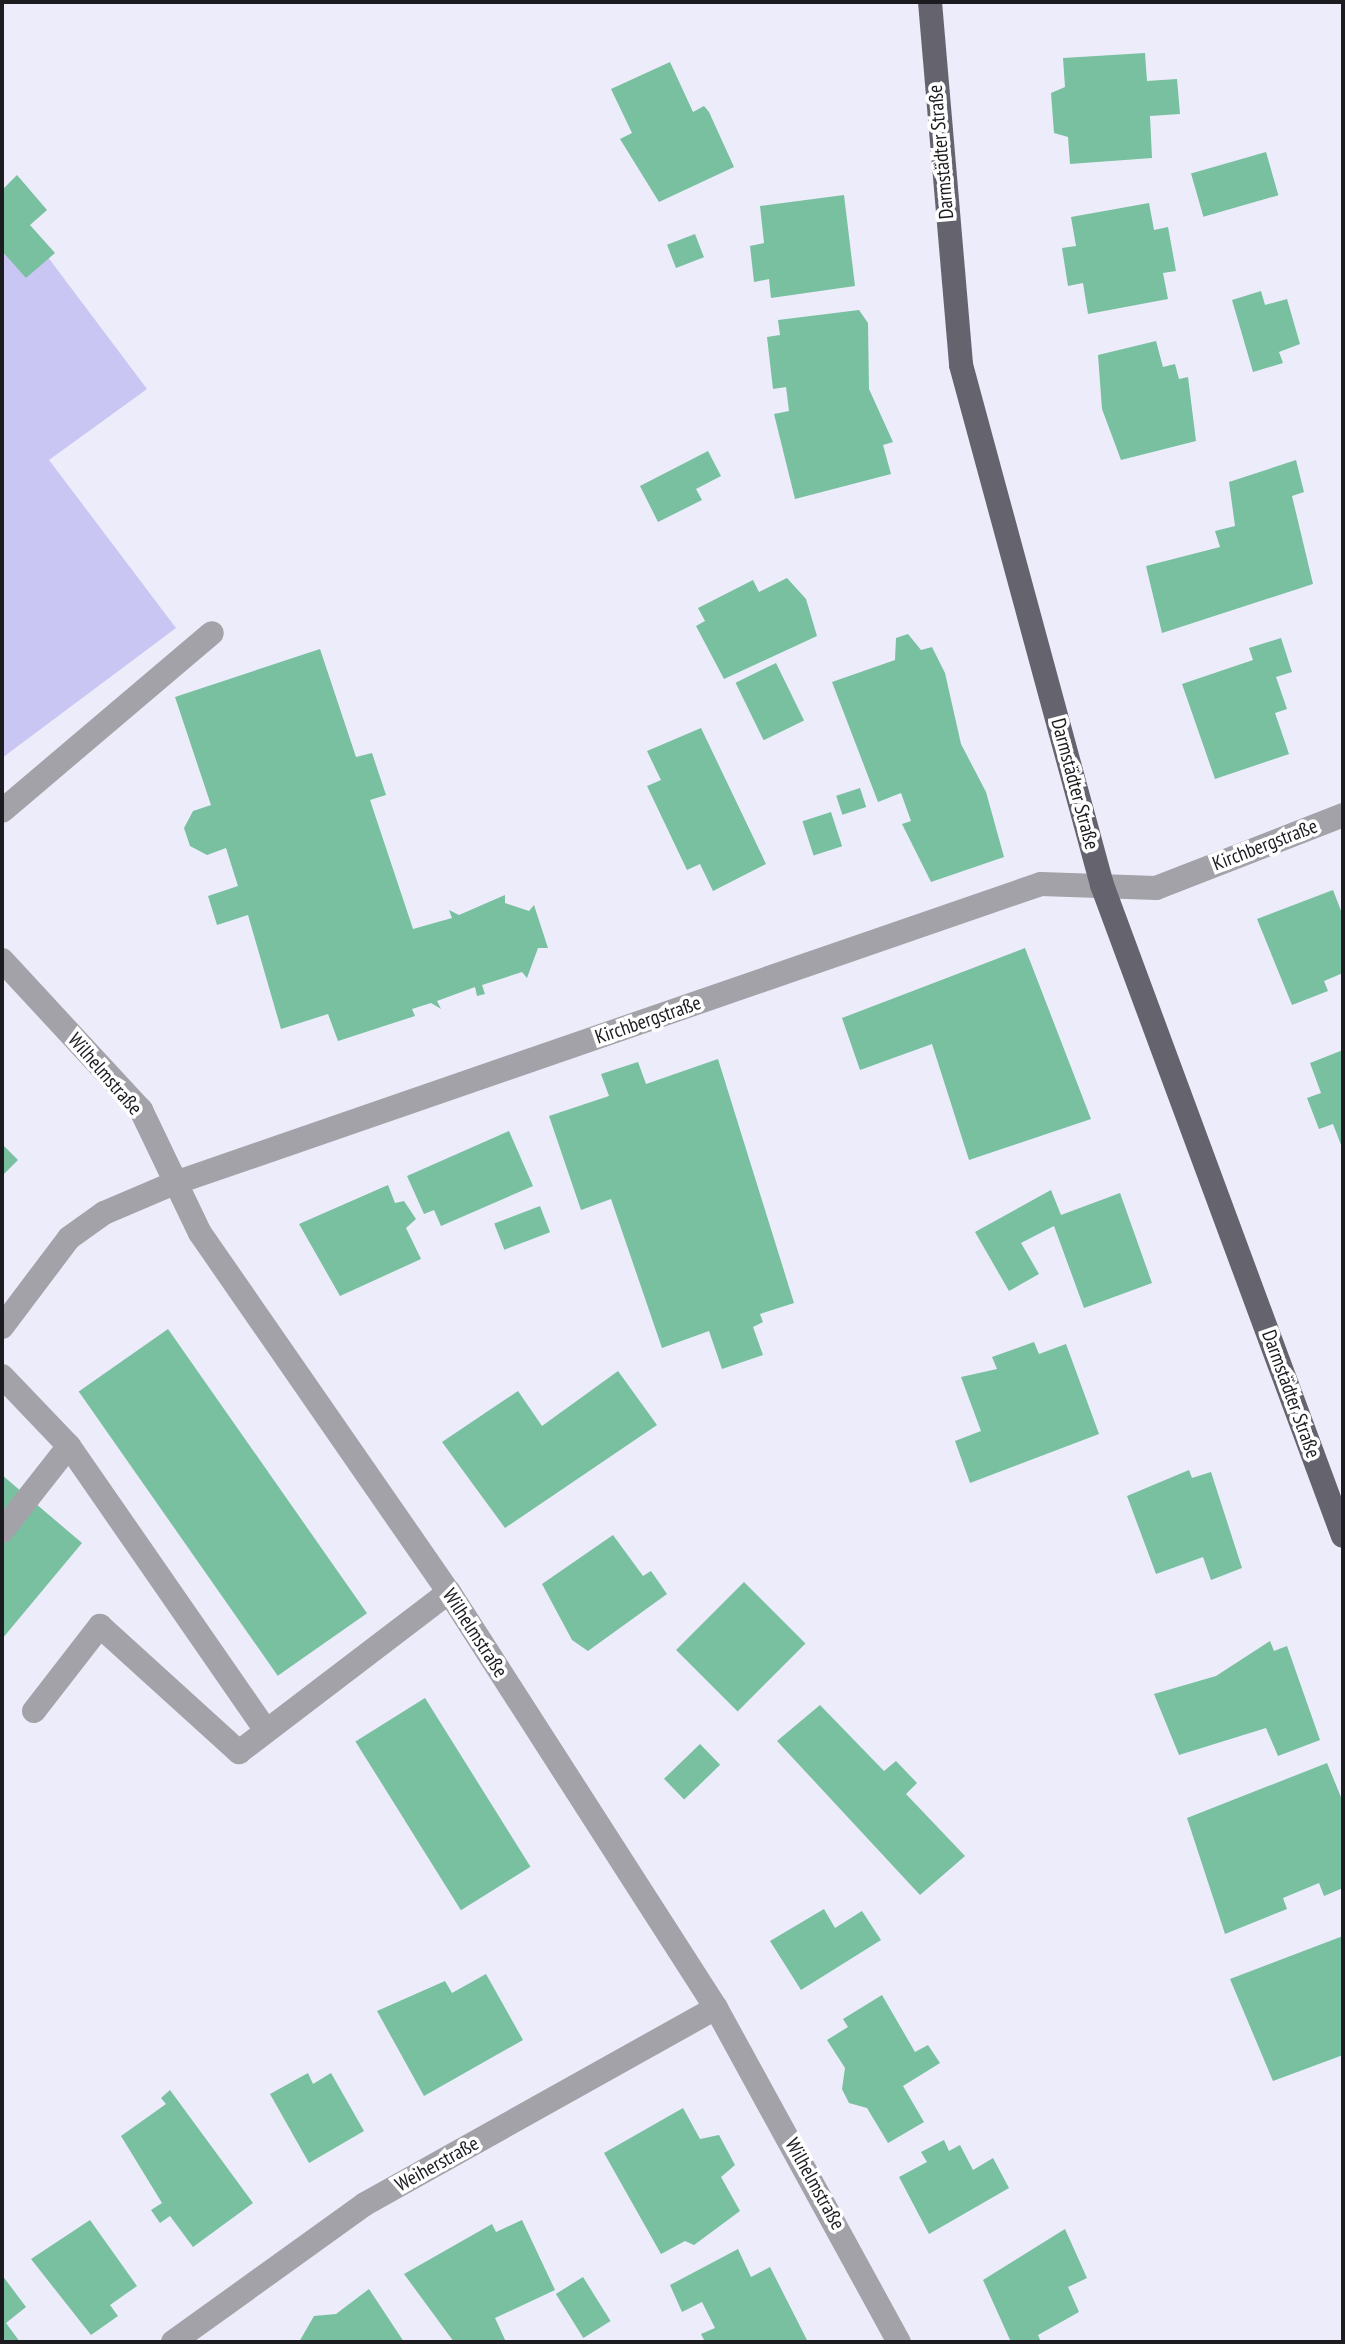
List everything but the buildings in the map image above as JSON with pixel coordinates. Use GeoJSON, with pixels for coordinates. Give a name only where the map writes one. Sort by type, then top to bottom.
{"type":"FeatureCollection","features":[{"type":"Feature","properties":{"kind":"main road","name":"Darmstädter Straße"},"geometry":{"type":"LineString","coordinates":[[930,2],[961,365],[1102,885],[1343,1536]]}},
{"type":"Feature","properties":{"kind":"street"},"geometry":{"type":"LineString","coordinates":[[2,811],[212,633]]}},
{"type":"Feature","properties":{"kind":"street","name":"Kirchbergstraße"},"geometry":{"type":"LineString","coordinates":[[2,1327],[69,1238],[104,1213],[172,1184],[1041,884],[1156,888],[1343,815]]}},
{"type":"Feature","properties":{"kind":"street","name":"Wilhelmstraße"},"geometry":{"type":"LineString","coordinates":[[2,960],[141,1110],[172,1184],[449,1592],[716,2008],[899,2342]]}},
{"type":"Feature","properties":{"kind":"street"},"geometry":{"type":"LineString","coordinates":[[2,1376],[69,1446],[266,1730]]}},
{"type":"Feature","properties":{"kind":"street"},"geometry":{"type":"LineString","coordinates":[[2,1531],[69,1446]]}},
{"type":"Feature","properties":{"kind":"street"},"geometry":{"type":"LineString","coordinates":[[34,1711],[100,1626],[239,1752],[449,1592]]}},
{"type":"Feature","properties":{"kind":"street","name":"Weiherstraße"},"geometry":{"type":"LineString","coordinates":[[173,2342],[365,2204],[716,2008]]}},
{"type":"Feature","properties":{"kind":"shaded area"},"geometry":{"type":"Polygon","coordinates":[[[2,196],[147,389],[49,460],[176,628],[2,758],[2,196]]]}}]}
